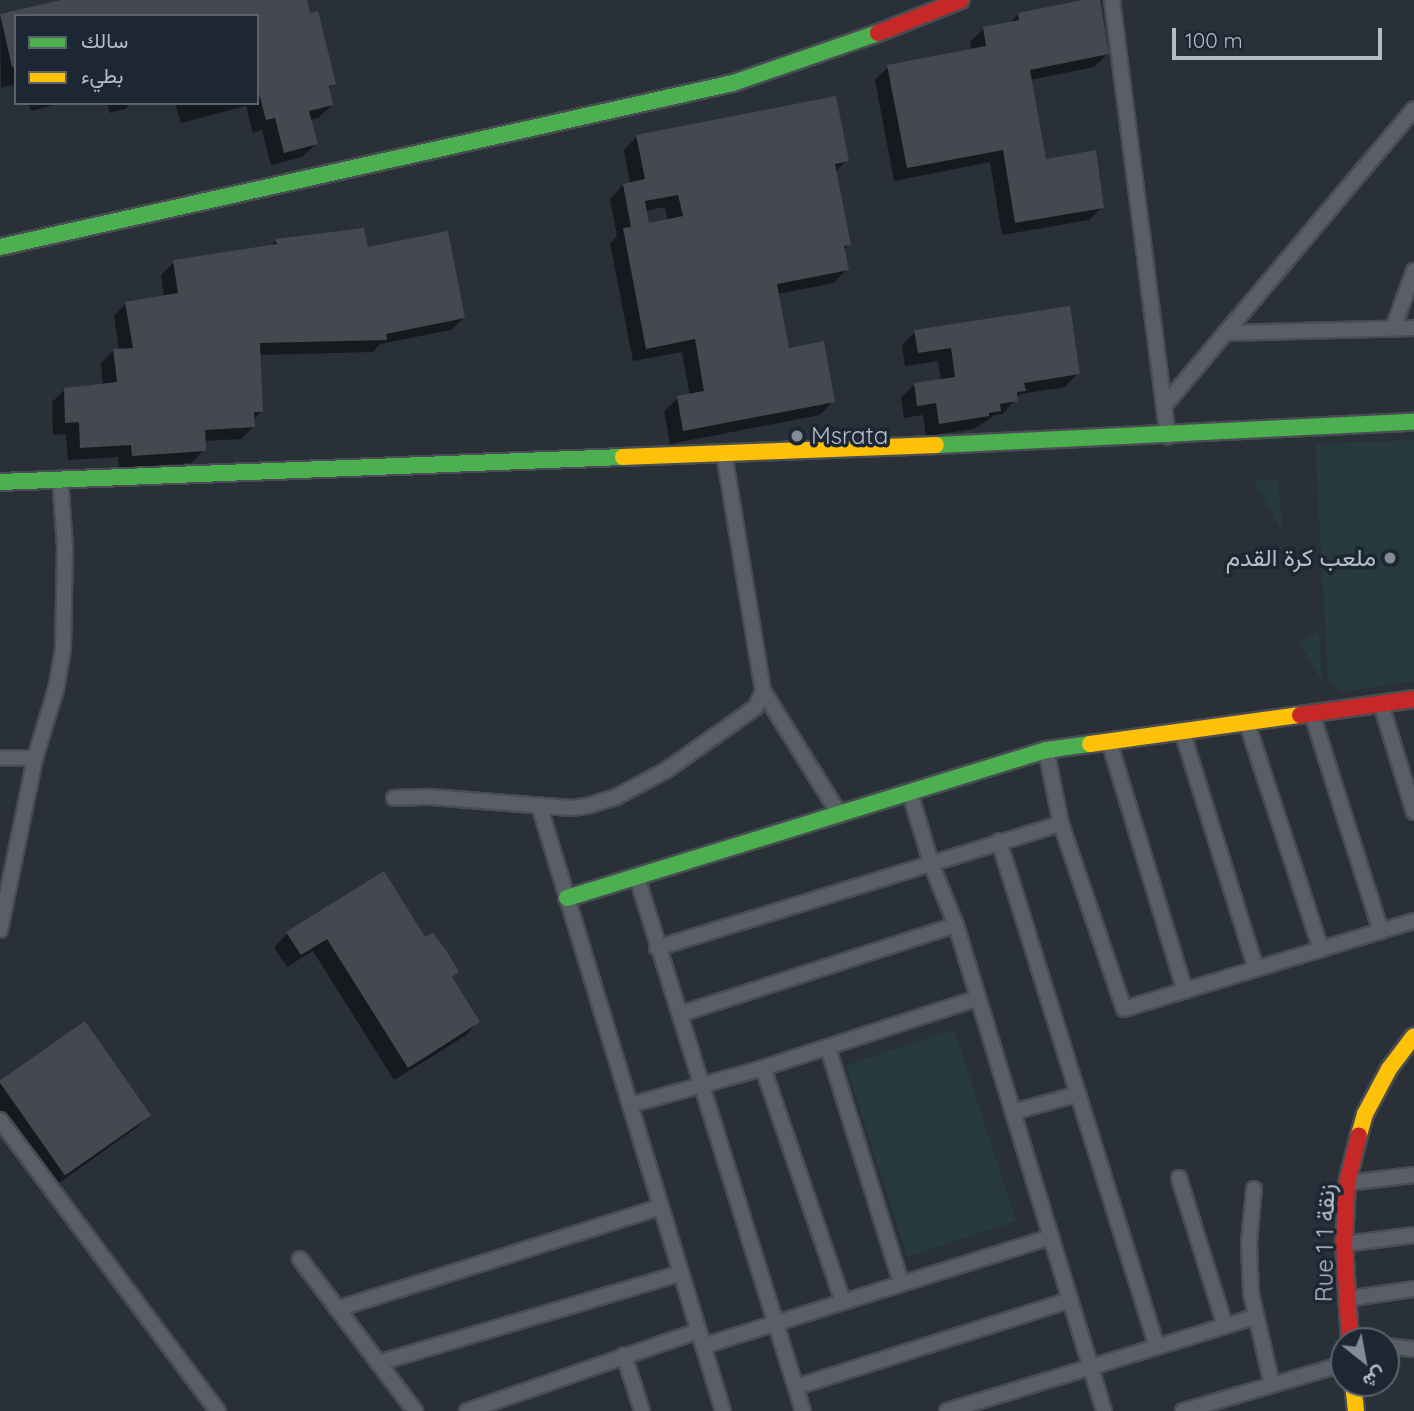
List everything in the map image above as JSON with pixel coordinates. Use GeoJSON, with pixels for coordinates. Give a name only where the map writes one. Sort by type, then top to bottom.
{"type":"FeatureCollection","features":[{"type":"Feature","properties":{"kind":"street"},"geometry":{"type":"LineString","coordinates":[[0,247],[733,83],[838,49],[961,0]]}},
{"type":"Feature","properties":{"kind":"street"},"geometry":{"type":"LineString","coordinates":[[1112,0],[1168,436]]}},
{"type":"Feature","properties":{"kind":"street"},"geometry":{"type":"LineString","coordinates":[[1164,406],[1414,109]]}},
{"type":"Feature","properties":{"kind":"street"},"geometry":{"type":"LineString","coordinates":[[1393,329],[1414,271]]}},
{"type":"Feature","properties":{"kind":"street"},"geometry":{"type":"LineString","coordinates":[[1224,333],[1414,328]]}},
{"type":"Feature","properties":{"kind":"street"},"geometry":{"type":"LineString","coordinates":[[0,482],[1168,436],[1414,422]]}},
{"type":"Feature","properties":{"kind":"street"},"geometry":{"type":"LineString","coordinates":[[724,453],[763,691],[840,816]]}},
{"type":"Feature","properties":{"kind":"street"},"geometry":{"type":"LineString","coordinates":[[0,930],[35,758],[56,689],[63,649],[65,547],[60,478]]}},
{"type":"Feature","properties":{"kind":"street"},"geometry":{"type":"LineString","coordinates":[[394,798],[587,806],[616,797],[665,771],[734,725],[756,707],[763,691]]}},
{"type":"Feature","properties":{"kind":"street"},"geometry":{"type":"LineString","coordinates":[[567,898],[840,816],[1046,750],[1414,699]]}},
{"type":"Feature","properties":{"kind":"street"},"geometry":{"type":"LineString","coordinates":[[1381,704],[1414,812]]}},
{"type":"Feature","properties":{"kind":"street"},"geometry":{"type":"LineString","coordinates":[[1312,714],[1381,931]]}},
{"type":"Feature","properties":{"kind":"street"},"geometry":{"type":"LineString","coordinates":[[1247,723],[1321,949]]}},
{"type":"Feature","properties":{"kind":"street"},"geometry":{"type":"LineString","coordinates":[[1182,731],[1256,969]]}},
{"type":"Feature","properties":{"kind":"street"},"geometry":{"type":"LineString","coordinates":[[1109,741],[1185,991]]}},
{"type":"Feature","properties":{"kind":"street"},"geometry":{"type":"LineString","coordinates":[[1046,750],[1061,824],[1124,1009],[1414,920]]}},
{"type":"Feature","properties":{"kind":"street"},"geometry":{"type":"LineString","coordinates":[[0,758],[35,758]]}},
{"type":"Feature","properties":{"kind":"street"},"geometry":{"type":"LineString","coordinates":[[910,793],[932,866],[956,925],[1104,1411]]}},
{"type":"Feature","properties":{"kind":"street"},"geometry":{"type":"LineString","coordinates":[[538,806],[723,1411]]}},
{"type":"Feature","properties":{"kind":"street"},"geometry":{"type":"LineString","coordinates":[[657,948],[932,866],[999,841],[1061,824]]}},
{"type":"Feature","properties":{"kind":"street"},"geometry":{"type":"LineString","coordinates":[[999,841],[1157,1347]]}},
{"type":"Feature","properties":{"kind":"street"},"geometry":{"type":"LineString","coordinates":[[637,877],[803,1411]]}},
{"type":"Feature","properties":{"kind":"street"},"geometry":{"type":"LineString","coordinates":[[680,1014],[956,925]]}},
{"type":"Feature","properties":{"kind":"street"},"geometry":{"type":"LineString","coordinates":[[630,1105],[763,1068],[978,998]]}},
{"type":"Feature","properties":{"kind":"street","name":"Rue 1 زنقة 1"},"geometry":{"type":"LineString","coordinates":[[1349,1327],[1344,1244],[1347,1183],[1365,1114],[1389,1069],[1414,1036]]}},
{"type":"Feature","properties":{"kind":"street"},"geometry":{"type":"LineString","coordinates":[[828,1048],[901,1283]]}},
{"type":"Feature","properties":{"kind":"street"},"geometry":{"type":"LineString","coordinates":[[763,1068],[843,1301]]}},
{"type":"Feature","properties":{"kind":"street"},"geometry":{"type":"LineString","coordinates":[[1013,1112],[1079,1094]]}},
{"type":"Feature","properties":{"kind":"street"},"geometry":{"type":"LineString","coordinates":[[0,1120],[218,1411]]}},
{"type":"Feature","properties":{"kind":"street"},"geometry":{"type":"LineString","coordinates":[[1347,1183],[1414,1175]]}},
{"type":"Feature","properties":{"kind":"street"},"geometry":{"type":"LineString","coordinates":[[1179,1178],[1225,1326]]}},
{"type":"Feature","properties":{"kind":"street"},"geometry":{"type":"LineString","coordinates":[[1254,1189],[1249,1243],[1255,1317],[1272,1385]]}},
{"type":"Feature","properties":{"kind":"street"},"geometry":{"type":"LineString","coordinates":[[337,1308],[661,1207]]}},
{"type":"Feature","properties":{"kind":"street"},"geometry":{"type":"LineString","coordinates":[[1344,1244],[1414,1235]]}},
{"type":"Feature","properties":{"kind":"street"},"geometry":{"type":"LineString","coordinates":[[703,1346],[1051,1237]]}},
{"type":"Feature","properties":{"kind":"street"},"geometry":{"type":"LineString","coordinates":[[300,1259],[415,1411]]}},
{"type":"Feature","properties":{"kind":"street"},"geometry":{"type":"LineString","coordinates":[[378,1363],[681,1273]]}},
{"type":"Feature","properties":{"kind":"street"},"geometry":{"type":"LineString","coordinates":[[1346,1299],[1414,1290]]}},
{"type":"Feature","properties":{"kind":"street"},"geometry":{"type":"LineString","coordinates":[[796,1387],[1070,1300]]}},
{"type":"Feature","properties":{"kind":"street"},"geometry":{"type":"LineString","coordinates":[[947,1411],[1255,1317]]}},
{"type":"Feature","properties":{"kind":"street"},"geometry":{"type":"LineString","coordinates":[[467,1411],[698,1331]]}},
{"type":"Feature","properties":{"kind":"street"},"geometry":{"type":"LineString","coordinates":[[624,1355],[642,1411]]}},
{"type":"Feature","properties":{"kind":"street"},"geometry":{"type":"LineString","coordinates":[[1183,1411],[1330,1368]]}},
{"type":"Feature","properties":{"kind":"green space"},"geometry":{"type":"Polygon","coordinates":[[[1414,440],[1414,681],[1341,692],[1328,680],[1315,444],[1414,440]]]}},
{"type":"Feature","properties":{"kind":"green space"},"geometry":{"type":"Polygon","coordinates":[[[1253,480],[1278,481],[1283,533],[1253,480]]]}},
{"type":"Feature","properties":{"kind":"green space"},"geometry":{"type":"Polygon","coordinates":[[[1319,632],[1322,682],[1299,642],[1319,632]]]}},
{"type":"Feature","properties":{"kind":"green space"},"geometry":{"type":"Polygon","coordinates":[[[954,1030],[1016,1221],[908,1256],[846,1065],[954,1030]]]}},
{"type":"Feature","properties":{"kind":"building"},"geometry":{"type":"Polygon","coordinates":[[[61,0],[307,0],[310,13],[318,11],[336,84],[329,86],[333,105],[309,111],[318,144],[284,153],[275,118],[266,120],[259,94],[259,14],[14,14],[12,67],[0,14],[61,0]]]}},
{"type":"Feature","properties":{"kind":"building"},"geometry":{"type":"Polygon","coordinates":[[[1083,0],[1100,0],[1109,54],[1030,70],[1046,159],[1096,150],[1104,208],[1015,223],[1003,150],[907,168],[887,65],[986,46],[983,27],[1019,20],[1018,13],[1083,0]]]}},
{"type":"Feature","properties":{"kind":"building"},"geometry":{"type":"Polygon","coordinates":[[[836,96],[849,161],[835,164],[851,245],[844,246],[849,270],[777,284],[789,348],[824,341],[835,402],[683,431],[677,396],[704,391],[695,339],[646,349],[623,228],[631,227],[623,184],[645,179],[636,135],[836,96]],[[678,195],[645,201],[649,223],[683,216],[678,195]]]}},
{"type":"Feature","properties":{"kind":"building"},"geometry":{"type":"Polygon","coordinates":[[[364,228],[368,247],[448,231],[465,318],[386,334],[387,340],[260,343],[263,412],[254,412],[255,427],[205,430],[206,451],[132,456],[131,445],[80,448],[79,422],[65,423],[64,388],[117,382],[113,349],[133,348],[125,302],[178,293],[173,260],[277,244],[275,239],[364,228]]]}},
{"type":"Feature","properties":{"kind":"building"},"geometry":{"type":"Polygon","coordinates":[[[1070,306],[1080,374],[1024,383],[1026,391],[1017,392],[1018,401],[1000,404],[1001,411],[989,413],[989,416],[939,424],[936,403],[917,406],[914,383],[955,377],[951,348],[918,353],[914,330],[1070,306]]]}},
{"type":"Feature","properties":{"kind":"building"},"geometry":{"type":"Polygon","coordinates":[[[384,871],[425,937],[433,933],[446,950],[459,972],[452,977],[480,1022],[408,1068],[327,939],[301,955],[286,932],[384,871]]]}},
{"type":"Feature","properties":{"kind":"building"},"geometry":{"type":"Polygon","coordinates":[[[85,1021],[151,1115],[65,1175],[0,1081],[85,1021]]]}},
{"type":"Feature","properties":{"kind":"traffic: fast"},"geometry":{"type":"LineString","coordinates":[[0,247],[733,83],[878,33]]}},
{"type":"Feature","properties":{"kind":"traffic: fast"},"geometry":{"type":"LineString","coordinates":[[936,445],[1414,422]]}},
{"type":"Feature","properties":{"kind":"traffic: fast"},"geometry":{"type":"LineString","coordinates":[[0,482],[623,457]]}},
{"type":"Feature","properties":{"kind":"traffic: fast"},"geometry":{"type":"LineString","coordinates":[[567,898],[1046,750],[1090,744]]}},
{"type":"Feature","properties":{"kind":"traffic: slow"},"geometry":{"type":"LineString","coordinates":[[623,457],[936,445]]}},
{"type":"Feature","properties":{"kind":"traffic: slow"},"geometry":{"type":"LineString","coordinates":[[1090,744],[1300,715]]}},
{"type":"Feature","properties":{"kind":"traffic: slow"},"geometry":{"type":"LineString","coordinates":[[1359,1135],[1365,1114],[1389,1069],[1414,1036]]}},
{"type":"Feature","properties":{"kind":"traffic: slow"},"geometry":{"type":"LineString","coordinates":[[1354,1397],[1356,1411]]}},
{"type":"Feature","properties":{"kind":"traffic: jam"},"geometry":{"type":"LineString","coordinates":[[878,33],[961,0]]}},
{"type":"Feature","properties":{"kind":"traffic: jam"},"geometry":{"type":"LineString","coordinates":[[1300,715],[1414,699]]}},
{"type":"Feature","properties":{"kind":"traffic: jam"},"geometry":{"type":"LineString","coordinates":[[1349,1327],[1344,1244],[1347,1183],[1359,1135]]}},
{"type":"Feature","properties":{"kind":"place","name":"Msrata"},"geometry":{"type":"Point","coordinates":[797,436]}},
{"type":"Feature","properties":{"kind":"place","name":"ملعب كرة القدم"},"geometry":{"type":"Point","coordinates":[1390,558]}}]}
